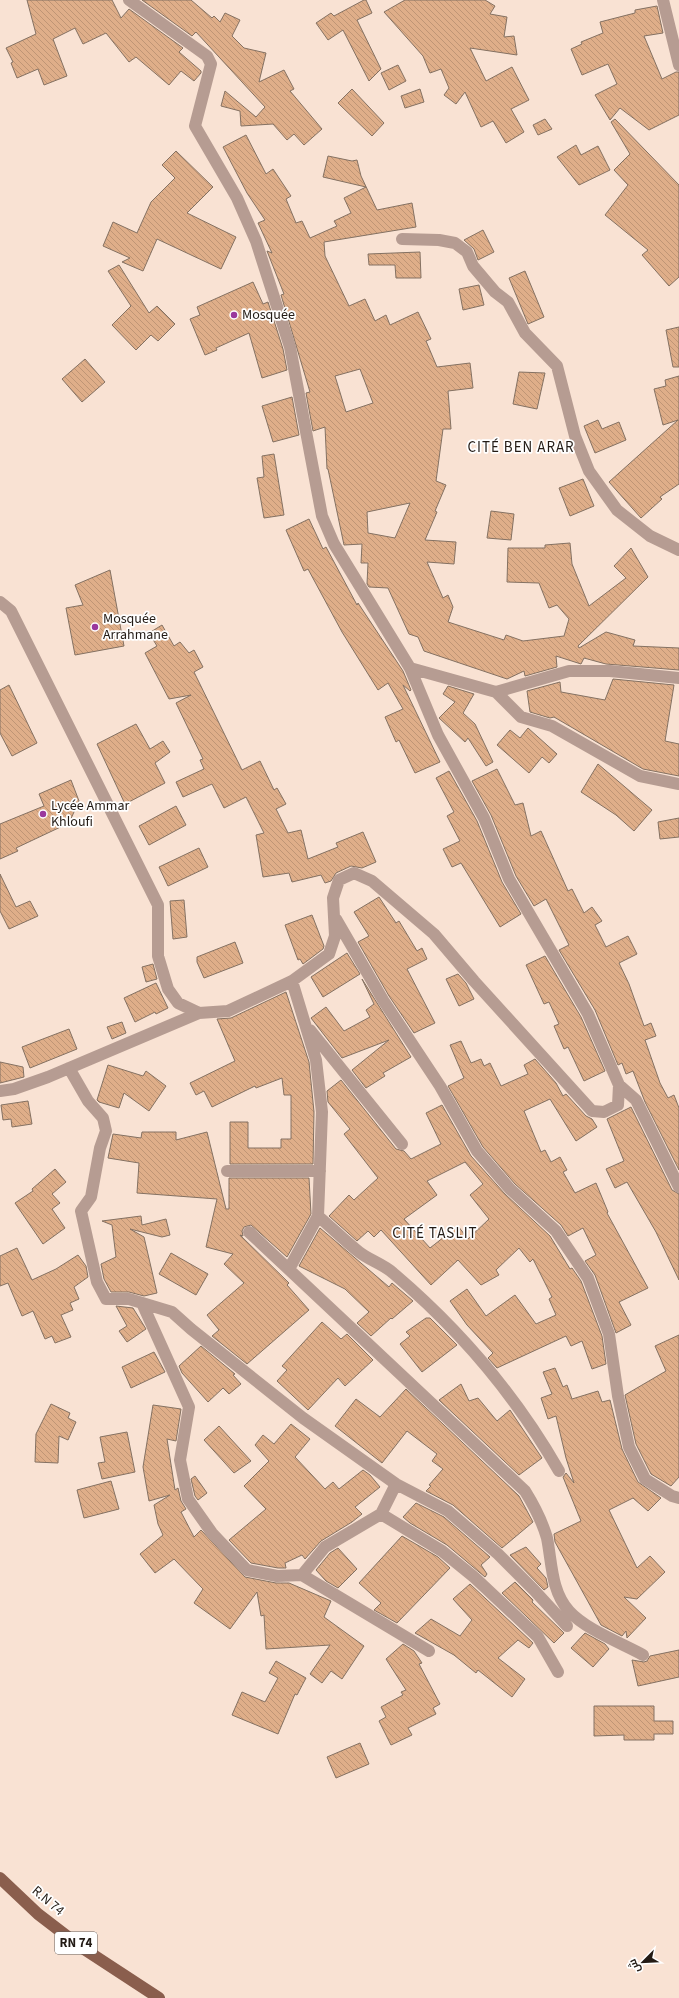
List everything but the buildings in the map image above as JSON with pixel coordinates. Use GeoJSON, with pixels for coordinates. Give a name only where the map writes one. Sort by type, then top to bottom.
{"type":"FeatureCollection","features":[{"type":"Feature","properties":{"kind":"main road","name":"R.N 74"},"geometry":{"type":"LineString","coordinates":[[0,1878],[44,1919],[82,1947],[159,1998]]}},
{"type":"Feature","properties":{"kind":"street"},"geometry":{"type":"LineString","coordinates":[[129,0],[207,56],[211,64],[195,126],[237,198],[256,241],[290,346],[322,516],[334,544],[410,668],[438,735],[484,818],[509,879],[588,1014],[619,1085],[636,1100],[679,1187]]}},
{"type":"Feature","properties":{"kind":"street"},"geometry":{"type":"LineString","coordinates":[[663,0],[679,65]]}},
{"type":"Feature","properties":{"kind":"street"},"geometry":{"type":"LineString","coordinates":[[402,239],[439,240],[454,243],[467,252],[473,266],[495,292],[508,302],[525,333],[557,366],[578,443],[589,471],[617,510],[650,536],[679,550]]}},
{"type":"Feature","properties":{"kind":"street"},"geometry":{"type":"LineString","coordinates":[[0,602],[11,611],[158,905],[158,956],[168,989],[178,1003],[199,1013]]}},
{"type":"Feature","properties":{"kind":"street"},"geometry":{"type":"LineString","coordinates":[[410,668],[496,692],[521,717],[552,726],[640,776],[679,784]]}},
{"type":"Feature","properties":{"kind":"street"},"geometry":{"type":"LineString","coordinates":[[496,692],[569,671],[610,671],[679,678]]}},
{"type":"Feature","properties":{"kind":"street"},"geometry":{"type":"LineString","coordinates":[[0,1091],[42,1080],[199,1013],[228,1011],[292,982],[329,954],[335,936],[333,898],[339,880],[354,873],[372,881],[434,934],[474,981],[592,1111],[604,1112],[618,1105],[619,1085]]}},
{"type":"Feature","properties":{"kind":"street"},"geometry":{"type":"LineString","coordinates":[[334,916],[383,1000],[440,1086],[477,1151],[510,1189],[556,1231],[588,1278],[610,1334],[618,1396],[629,1447],[645,1479],[672,1496],[679,1498]]}},
{"type":"Feature","properties":{"kind":"street"},"geometry":{"type":"LineString","coordinates":[[290,1269],[318,1216],[322,1112],[316,1060],[292,982]]}},
{"type":"Feature","properties":{"kind":"street"},"geometry":{"type":"LineString","coordinates":[[305,1024],[402,1144]]}},
{"type":"Feature","properties":{"kind":"street"},"geometry":{"type":"LineString","coordinates":[[69,1068],[88,1101],[102,1118],[106,1131],[100,1148],[91,1196],[81,1211],[97,1282],[106,1300],[128,1300],[172,1312],[191,1329],[303,1418],[396,1484],[448,1511],[498,1554],[567,1626]]}},
{"type":"Feature","properties":{"kind":"street"},"geometry":{"type":"LineString","coordinates":[[227,1171],[320,1171]]}},
{"type":"Feature","properties":{"kind":"street"},"geometry":{"type":"LineString","coordinates":[[318,1216],[360,1253],[392,1272],[459,1334],[499,1382],[538,1434],[560,1471]]}},
{"type":"Feature","properties":{"kind":"street"},"geometry":{"type":"LineString","coordinates":[[249,1232],[525,1491],[539,1514],[547,1539],[552,1577],[558,1592],[569,1611],[593,1629],[643,1654]]}},
{"type":"Feature","properties":{"kind":"street"},"geometry":{"type":"LineString","coordinates":[[142,1303],[189,1407],[180,1460],[188,1499],[212,1533],[246,1570],[277,1576],[302,1575],[429,1651]]}},
{"type":"Feature","properties":{"kind":"street"},"geometry":{"type":"LineString","coordinates":[[302,1575],[325,1547],[381,1514],[396,1484]]}},
{"type":"Feature","properties":{"kind":"street"},"geometry":{"type":"LineString","coordinates":[[381,1514],[442,1551],[474,1577],[538,1637],[558,1672]]}},
{"type":"Feature","properties":{"kind":"place","name":"Mosquée"},"geometry":{"type":"Point","coordinates":[234,315]}},
{"type":"Feature","properties":{"kind":"place","name":"Mosquée Arrahmane"},"geometry":{"type":"Point","coordinates":[95,627]}},
{"type":"Feature","properties":{"kind":"place","name":"Lycée Ammar Khloufi"},"geometry":{"type":"Point","coordinates":[43,814]}},
{"type":"Feature","properties":{"kind":"district","name":"CITÉ BEN ARAR"},"geometry":{"type":"Point","coordinates":[521,447]}},
{"type":"Feature","properties":{"kind":"district","name":"CITÉ TASLIT"},"geometry":{"type":"Point","coordinates":[435,1233]}}]}
